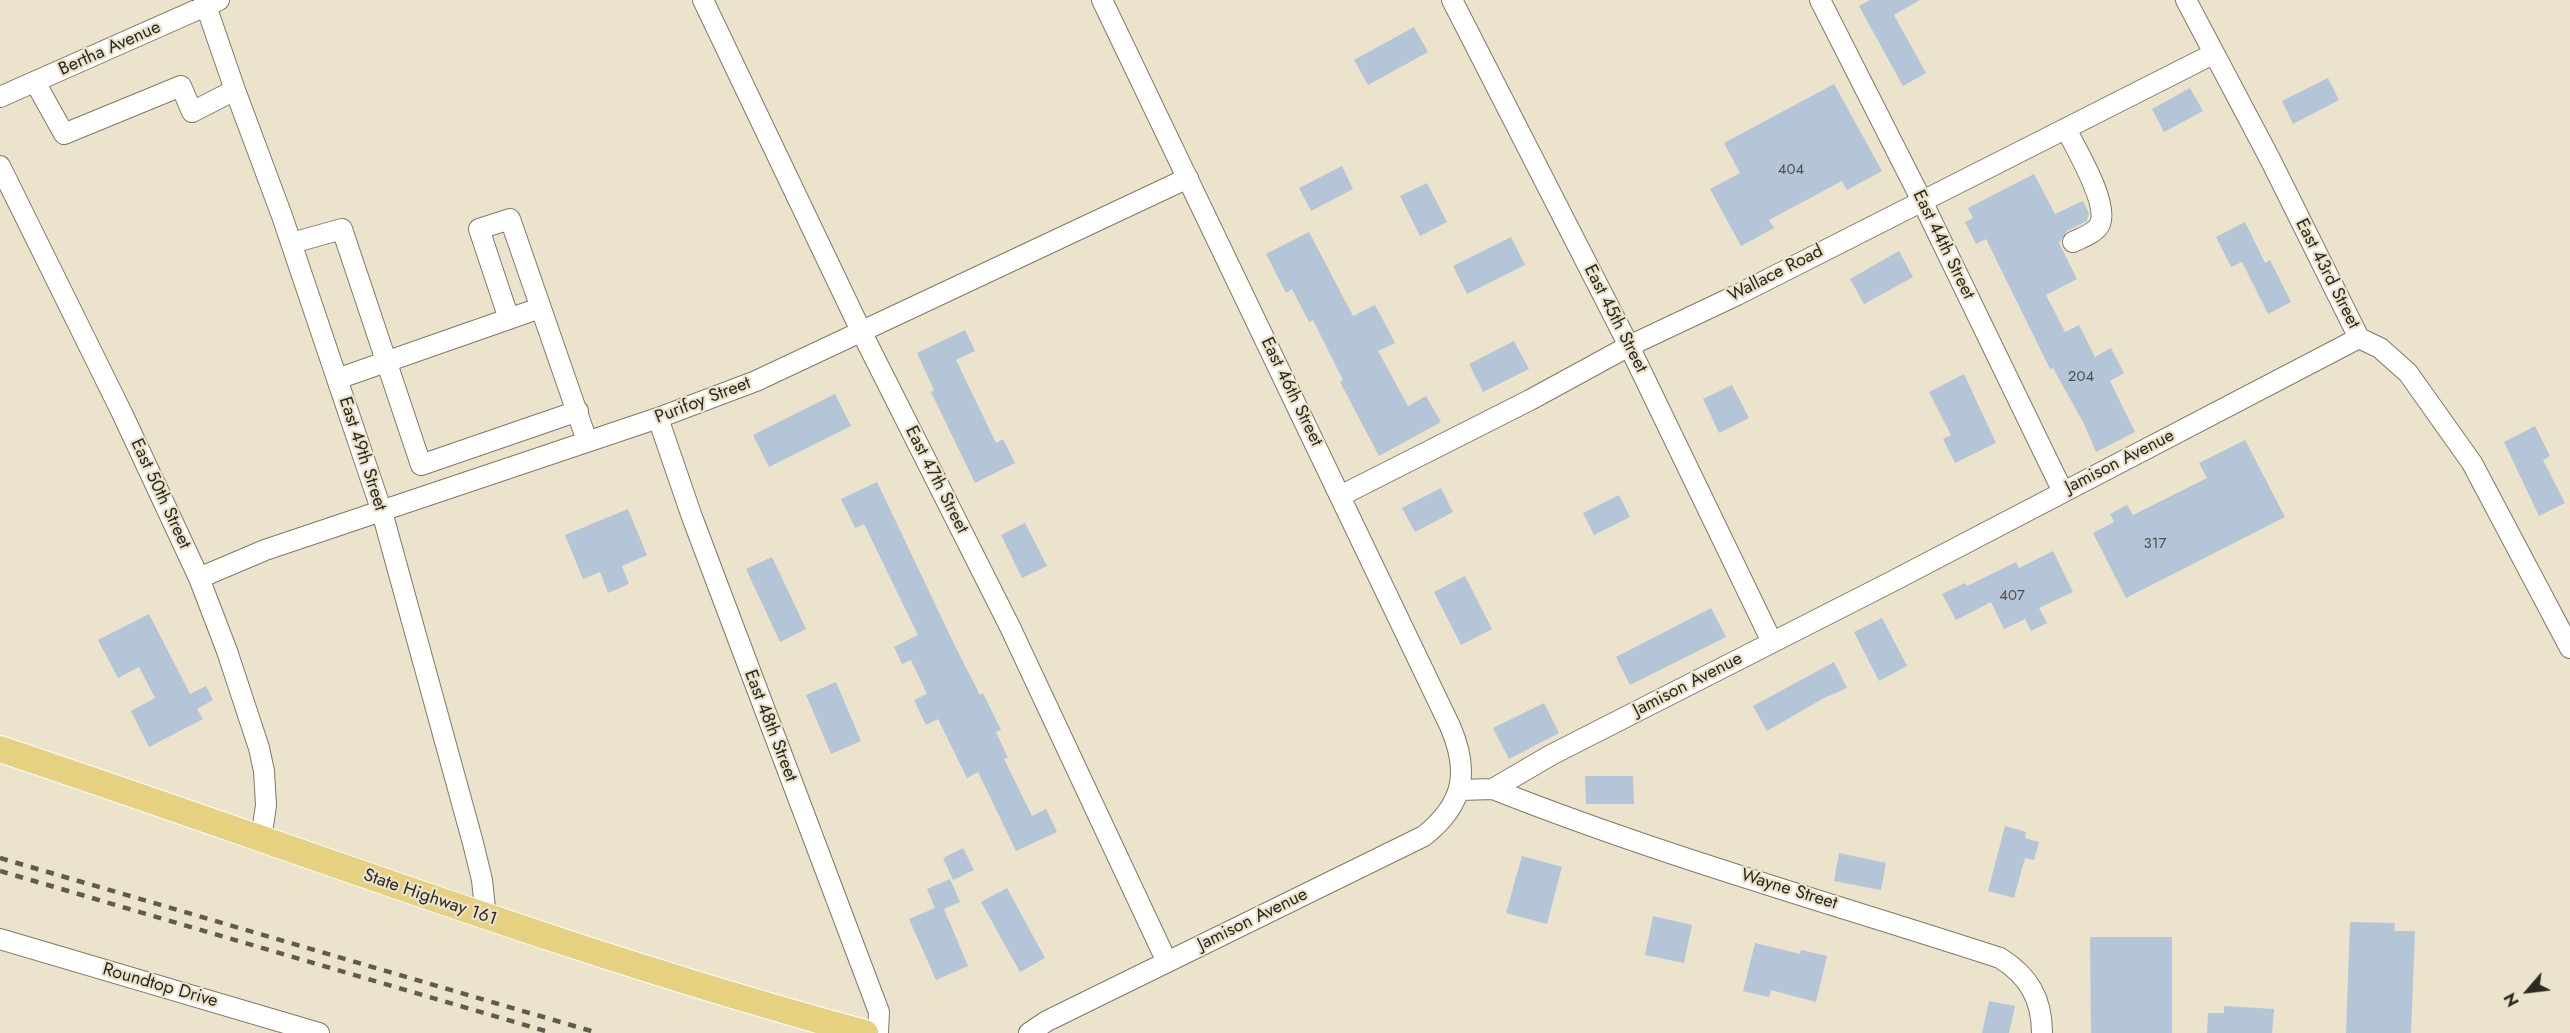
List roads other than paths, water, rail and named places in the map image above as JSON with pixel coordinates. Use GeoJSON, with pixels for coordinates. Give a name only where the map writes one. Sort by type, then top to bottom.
{"type":"FeatureCollection","features":[{"type":"Feature","properties":{"kind":"main road","name":"State Highway 161"},"geometry":{"type":"LineString","coordinates":[[0,749],[486,918],[669,977],[865,1033]]}},
{"type":"Feature","properties":{"kind":"street","name":"East 47th Street"},"geometry":{"type":"LineString","coordinates":[[703,0],[862,333],[1010,627],[1167,962]]}},
{"type":"Feature","properties":{"kind":"street","name":"East 46th Street"},"geometry":{"type":"LineString","coordinates":[[1102,0],[1459,747],[1462,768],[1460,790]]}},
{"type":"Feature","properties":{"kind":"street","name":"East 45th Street"},"geometry":{"type":"LineString","coordinates":[[1452,0],[1629,346],[1772,642]]}},
{"type":"Feature","properties":{"kind":"street","name":"East 44th Street"},"geometry":{"type":"LineString","coordinates":[[1820,0],[1923,201],[2063,492]]}},
{"type":"Feature","properties":{"kind":"street","name":"East 43rd Street"},"geometry":{"type":"LineString","coordinates":[[2186,0],[2270,159],[2359,338],[2380,348],[2408,373],[2472,463],[2570,648]]}},
{"type":"Feature","properties":{"kind":"street","name":"Bertha Avenue"},"geometry":{"type":"LineString","coordinates":[[0,97],[210,2]]}},
{"type":"Feature","properties":{"kind":"street","name":"East 49th Street"},"geometry":{"type":"LineString","coordinates":[[210,2],[235,90],[292,243],[382,512],[473,843],[482,880],[486,918]]}},
{"type":"Feature","properties":{"kind":"street","name":"Wallace Road"},"geometry":{"type":"LineString","coordinates":[[1340,496],[1530,400],[1629,346],[2213,54]]}},
{"type":"Feature","properties":{"kind":"street"},"geometry":{"type":"LineString","coordinates":[[35,82],[64,134],[182,86],[192,112],[235,90]]}},
{"type":"Feature","properties":{"kind":"street"},"geometry":{"type":"LineString","coordinates":[[2066,129],[2097,195],[2102,212],[2101,223],[2097,228],[2073,242]]}},
{"type":"Feature","properties":{"kind":"street","name":"East 50th Street"},"geometry":{"type":"LineString","coordinates":[[0,166],[122,413],[199,578],[227,651],[259,748],[264,771],[266,805],[261,840]]}},
{"type":"Feature","properties":{"kind":"street","name":"Purifoy Street"},"geometry":{"type":"LineString","coordinates":[[199,578],[265,550],[658,418],[756,381],[1188,178]]}},
{"type":"Feature","properties":{"kind":"street"},"geometry":{"type":"LineString","coordinates":[[509,319],[478,229],[510,219],[587,441]]}},
{"type":"Feature","properties":{"kind":"street"},"geometry":{"type":"LineString","coordinates":[[292,243],[342,229],[421,465],[578,411]]}},
{"type":"Feature","properties":{"kind":"street"},"geometry":{"type":"LineString","coordinates":[[337,379],[540,308]]}},
{"type":"Feature","properties":{"kind":"street","name":"Jamison Avenue"},"geometry":{"type":"LineString","coordinates":[[1029,1033],[1047,1021],[1424,836],[1446,816],[1460,790],[1493,789],[1551,755],[2359,338]]}},
{"type":"Feature","properties":{"kind":"street","name":"East 48th Street"},"geometry":{"type":"LineString","coordinates":[[658,418],[692,517],[879,1012],[878,1033]]}},
{"type":"Feature","properties":{"kind":"street","name":"Wayne Street"},"geometry":{"type":"LineString","coordinates":[[1493,789],[1690,860],[2000,958],[2018,969],[2028,980],[2042,1019],[2042,1033]]}},
{"type":"Feature","properties":{"kind":"street","name":"Roundtop Drive"},"geometry":{"type":"LineString","coordinates":[[0,939],[319,1033]]}},
{"type":"Feature","properties":{"kind":"railway"},"geometry":{"type":"LineString","coordinates":[[0,858],[598,1033]]}},
{"type":"Feature","properties":{"kind":"railway"},"geometry":{"type":"LineString","coordinates":[[0,871],[552,1033]]}}]}
